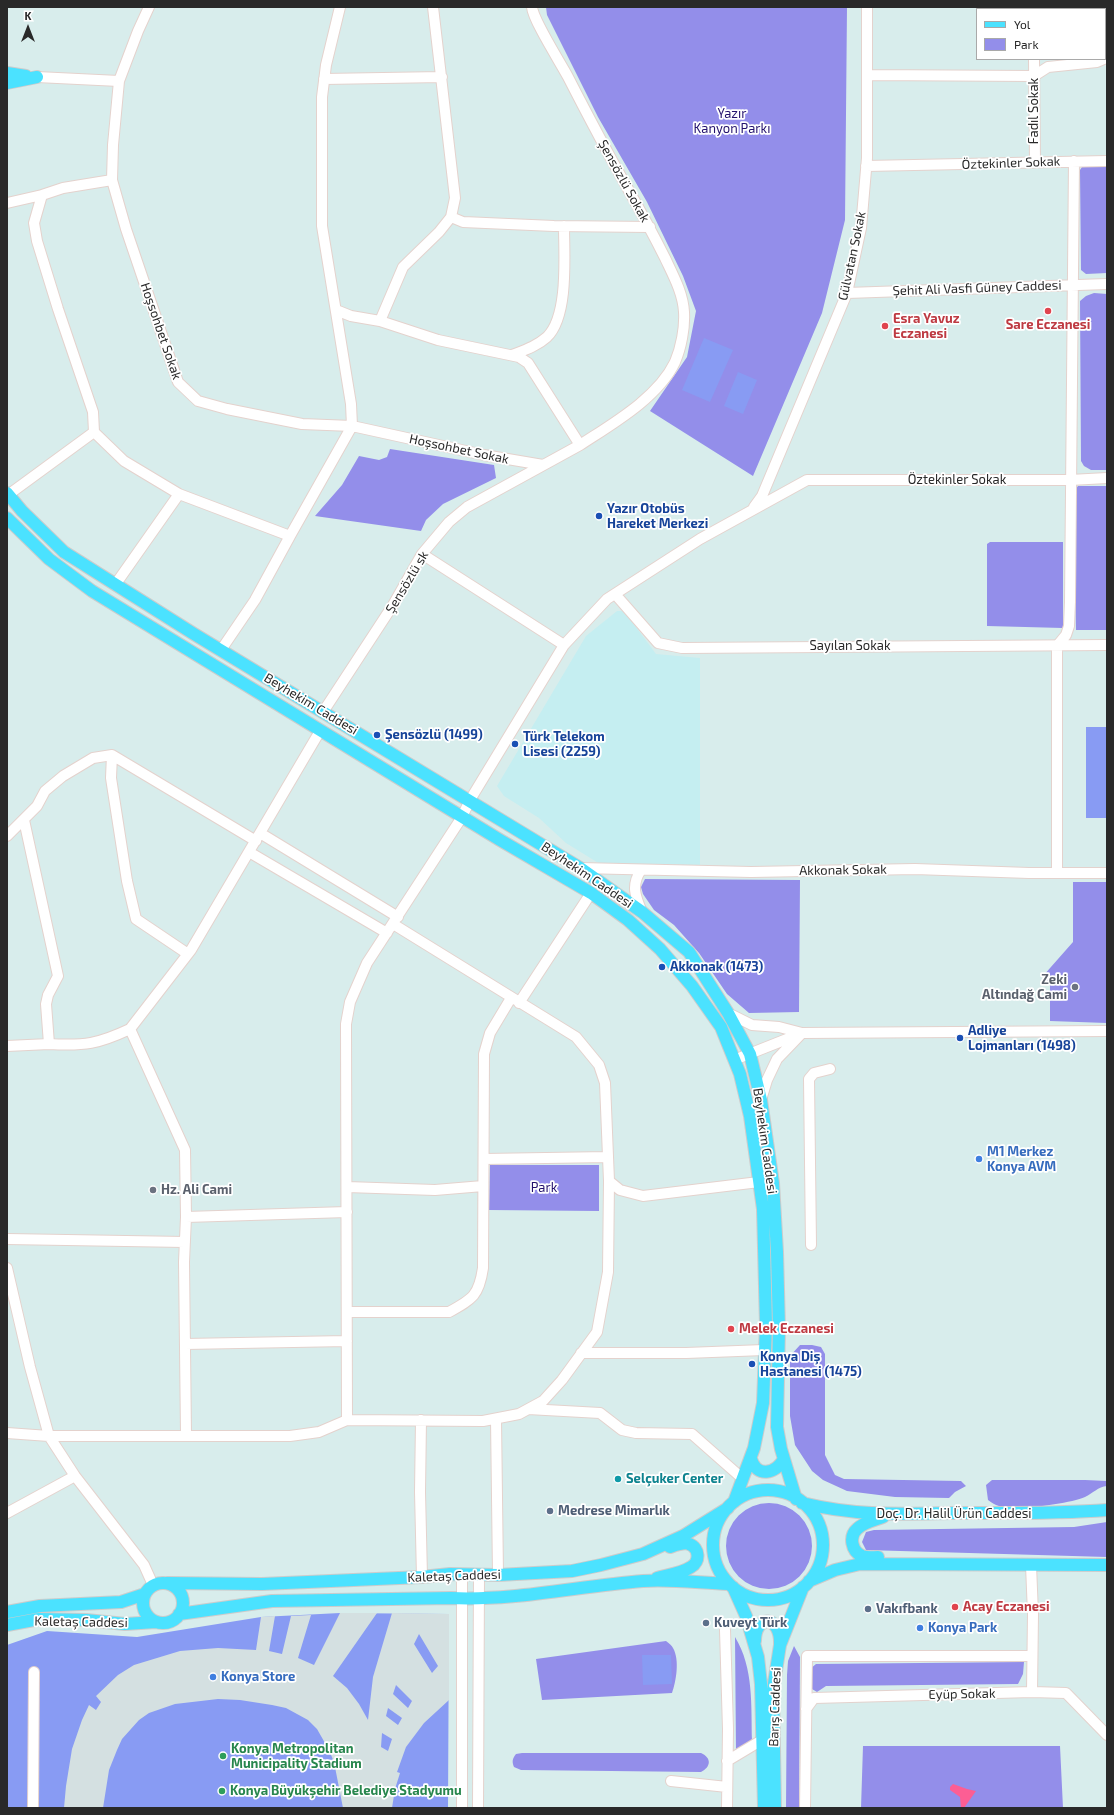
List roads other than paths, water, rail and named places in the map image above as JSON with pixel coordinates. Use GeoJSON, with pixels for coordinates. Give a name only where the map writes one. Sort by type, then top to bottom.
{"type":"FeatureCollection","features":[{"type":"Feature","properties":{"kind":"main road"},"geometry":{"type":"LineString","coordinates":[[7,73],[37,77]]}},
{"type":"Feature","properties":{"kind":"main road"},"geometry":{"type":"LineString","coordinates":[[7,82],[37,77]]}},
{"type":"Feature","properties":{"kind":"main road","name":"Beyhekim Caddesi"},"geometry":{"type":"LineString","coordinates":[[8,494],[22,511],[64,552],[221,650],[580,868],[642,912],[688,952],[728,1013],[750,1054],[761,1100],[773,1183],[779,1328],[777,1427],[784,1459],[799,1501]]}},
{"type":"Feature","properties":{"kind":"main road","name":"Beyhekim Caddesi"},"geometry":{"type":"LineString","coordinates":[[7,518],[49,559],[92,591],[462,817],[591,893],[633,925],[660,950],[688,981],[721,1028],[740,1074],[750,1116],[763,1209],[766,1325],[763,1403],[751,1459],[731,1505]]}},
{"type":"Feature","properties":{"kind":"main road"},"geometry":{"type":"LineString","coordinates":[[751,1459],[757,1469],[766,1472],[774,1470],[784,1459]]}},
{"type":"Feature","properties":{"kind":"main road"},"geometry":{"type":"LineString","coordinates":[[806,1584],[820,1560],[822,1537],[813,1515],[799,1501],[781,1492],[764,1491],[748,1494],[731,1505],[717,1524],[713,1544],[716,1563],[730,1586],[751,1597],[772,1600],[788,1596],[821,1575],[847,1566],[868,1564],[1107,1565]]}},
{"type":"Feature","properties":{"kind":"main road","name":"Doç. Dr. Halil Ürün Caddesi"},"geometry":{"type":"LineString","coordinates":[[799,1501],[842,1512],[892,1515],[1025,1514],[1107,1510]]}},
{"type":"Feature","properties":{"kind":"main road","name":"Kaletaş Caddesi"},"geometry":{"type":"LineString","coordinates":[[167,1583],[262,1584],[422,1578],[462,1574],[498,1575],[572,1571],[601,1566],[643,1554],[684,1536],[731,1505]]}},
{"type":"Feature","properties":{"kind":"main road"},"geometry":{"type":"LineString","coordinates":[[892,1515],[870,1521],[856,1529],[852,1540],[853,1546],[856,1552],[862,1556],[890,1558],[910,1563]]}},
{"type":"Feature","properties":{"kind":"main road"},"geometry":{"type":"LineString","coordinates":[[643,1554],[685,1544],[695,1548],[698,1558],[692,1567],[645,1581]]}},
{"type":"Feature","properties":{"kind":"main road","name":"Kaletaş Caddesi"},"geometry":{"type":"LineString","coordinates":[[179,1614],[272,1601],[461,1598],[478,1600],[571,1591],[645,1581],[730,1586]]}},
{"type":"Feature","properties":{"kind":"main road"},"geometry":{"type":"LineString","coordinates":[[167,1583],[173,1586],[182,1595],[182,1608],[179,1614],[169,1622],[156,1622],[145,1613],[142,1600],[149,1590],[167,1583]]}},
{"type":"Feature","properties":{"kind":"main road","name":"Barış Caddesi"},"geometry":{"type":"LineString","coordinates":[[775,1808],[773,1690],[780,1645],[806,1584]]}},
{"type":"Feature","properties":{"kind":"main road","name":"Barış Caddesi"},"geometry":{"type":"LineString","coordinates":[[730,1586],[746,1616],[755,1645],[761,1684],[764,1808]]}},
{"type":"Feature","properties":{"kind":"main road","name":"Kaletaş Caddesi"},"geometry":{"type":"LineString","coordinates":[[7,1612],[40,1606],[121,1602],[149,1590]]}},
{"type":"Feature","properties":{"kind":"main road","name":"Kaletaş Caddesi"},"geometry":{"type":"LineString","coordinates":[[7,1626],[39,1619],[86,1620],[125,1624],[156,1622]]}},
{"type":"Feature","properties":{"kind":"main road"},"geometry":{"type":"LineString","coordinates":[[755,1645],[755,1634],[758,1627],[762,1623],[767,1622],[774,1623],[778,1627],[780,1645]]}},
{"type":"Feature","properties":{"kind":"street","name":"Hoşsohbet Sokak"},"geometry":{"type":"LineString","coordinates":[[149,7],[119,81],[113,145],[112,180],[126,229],[178,382],[198,400],[227,409],[302,424],[352,426],[484,455],[543,466]]}},
{"type":"Feature","properties":{"kind":"street"},"geometry":{"type":"LineString","coordinates":[[221,650],[255,600],[352,426],[351,404],[322,226],[322,97],[326,65],[340,7]]}},
{"type":"Feature","properties":{"kind":"street"},"geometry":{"type":"LineString","coordinates":[[380,321],[403,267],[439,232],[451,217],[455,198],[433,7]]}},
{"type":"Feature","properties":{"kind":"street","name":"Şensözlü Sokak"},"geometry":{"type":"LineString","coordinates":[[532,7],[533,14],[650,227],[678,286],[684,312],[682,338],[674,363],[663,380],[650,394],[628,412],[580,446]]}},
{"type":"Feature","properties":{"kind":"street","name":"Gülvatan Sokak"},"geometry":{"type":"LineString","coordinates":[[751,510],[762,496],[847,293],[860,228],[866,166],[867,7]]}},
{"type":"Feature","properties":{"kind":"street","name":"Fadıl Sokak"},"geometry":{"type":"LineString","coordinates":[[1034,60],[1035,162]]}},
{"type":"Feature","properties":{"kind":"street"},"geometry":{"type":"LineString","coordinates":[[867,75],[1034,76],[1048,68],[1097,62],[1101,60]]}},
{"type":"Feature","properties":{"kind":"street"},"geometry":{"type":"LineString","coordinates":[[37,77],[119,81]]}},
{"type":"Feature","properties":{"kind":"street"},"geometry":{"type":"LineString","coordinates":[[324,80],[442,77]]}},
{"type":"Feature","properties":{"kind":"street"},"geometry":{"type":"LineString","coordinates":[[1057,873],[1057,646],[1066,635],[1069,626],[1074,284],[1074,161]]}},
{"type":"Feature","properties":{"kind":"street","name":"Öztekinler Sokak"},"geometry":{"type":"LineString","coordinates":[[866,166],[1107,161]]}},
{"type":"Feature","properties":{"kind":"street"},"geometry":{"type":"LineString","coordinates":[[7,204],[63,188],[112,180]]}},
{"type":"Feature","properties":{"kind":"street"},"geometry":{"type":"LineString","coordinates":[[42,195],[34,223],[37,241],[58,309],[93,412],[94,432],[124,460],[179,494],[290,536]]}},
{"type":"Feature","properties":{"kind":"street"},"geometry":{"type":"LineString","coordinates":[[451,217],[463,222],[564,226],[650,227]]}},
{"type":"Feature","properties":{"kind":"street"},"geometry":{"type":"LineString","coordinates":[[512,355],[534,346],[549,336],[557,319],[564,296],[564,226]]}},
{"type":"Feature","properties":{"kind":"street","name":"Şehit Ali Vasfi Güney Caddesi"},"geometry":{"type":"LineString","coordinates":[[847,293],[1107,284]]}},
{"type":"Feature","properties":{"kind":"street"},"geometry":{"type":"LineString","coordinates":[[336,310],[351,316],[380,321],[438,340],[519,357],[528,363],[580,446]]}},
{"type":"Feature","properties":{"kind":"street"},"geometry":{"type":"LineString","coordinates":[[8,494],[94,432]]}},
{"type":"Feature","properties":{"kind":"street","name":"Şensözlü sk"},"geometry":{"type":"LineString","coordinates":[[323,712],[394,605],[422,554],[449,522],[467,507],[580,446]]}},
{"type":"Feature","properties":{"kind":"street","name":"Öztekinler Sokak"},"geometry":{"type":"LineString","coordinates":[[751,510],[807,480],[1070,480],[1107,478]]}},
{"type":"Feature","properties":{"kind":"street"},"geometry":{"type":"LineString","coordinates":[[115,585],[179,494]]}},
{"type":"Feature","properties":{"kind":"street"},"geometry":{"type":"LineString","coordinates":[[347,1420],[346,1024],[350,1002],[367,962],[462,817],[470,800],[564,645],[607,599],[700,540],[751,510]]}},
{"type":"Feature","properties":{"kind":"street"},"geometry":{"type":"LineString","coordinates":[[422,554],[564,645]]}},
{"type":"Feature","properties":{"kind":"street","name":"Sayılan Sokak"},"geometry":{"type":"LineString","coordinates":[[615,594],[658,643],[682,648],[1057,646],[1107,644]]}},
{"type":"Feature","properties":{"kind":"street"},"geometry":{"type":"LineString","coordinates":[[7,1046],[49,1044],[78,1046],[107,1040],[130,1029],[188,954],[320,731]]}},
{"type":"Feature","properties":{"kind":"street"},"geometry":{"type":"LineString","coordinates":[[112,756],[111,778],[136,919],[188,954]]}},
{"type":"Feature","properties":{"kind":"street"},"geometry":{"type":"LineString","coordinates":[[7,836],[37,806],[45,792],[63,776],[93,758],[112,756],[258,837],[392,925],[576,1037],[599,1065],[605,1083],[609,1182],[608,1272],[597,1332],[562,1380],[543,1401],[519,1414],[483,1421],[347,1420],[319,1432],[290,1436],[49,1436],[7,1433]]}},
{"type":"Feature","properties":{"kind":"street"},"geometry":{"type":"LineString","coordinates":[[24,820],[58,976],[48,995],[46,1004],[49,1044]]}},
{"type":"Feature","properties":{"kind":"street"},"geometry":{"type":"LineString","coordinates":[[249,852],[392,925]]}},
{"type":"Feature","properties":{"kind":"street","name":"Akkonak Sokak"},"geometry":{"type":"LineString","coordinates":[[580,868],[751,872],[915,869],[1107,873]]}},
{"type":"Feature","properties":{"kind":"street"},"geometry":{"type":"LineString","coordinates":[[642,870],[634,887],[635,896],[642,912]]}},
{"type":"Feature","properties":{"kind":"street"},"geometry":{"type":"LineString","coordinates":[[347,1312],[449,1312],[476,1294],[481,1285],[483,1268],[484,1054],[490,1033],[591,893]]}},
{"type":"Feature","properties":{"kind":"street"},"geometry":{"type":"LineString","coordinates":[[728,1013],[752,1025],[779,1027],[802,1033],[1107,1031]]}},
{"type":"Feature","properties":{"kind":"street"},"geometry":{"type":"LineString","coordinates":[[130,1029],[185,1150],[186,1435]]}},
{"type":"Feature","properties":{"kind":"street"},"geometry":{"type":"LineString","coordinates":[[734,1060],[802,1033]]}},
{"type":"Feature","properties":{"kind":"street"},"geometry":{"type":"LineString","coordinates":[[761,1100],[767,1080],[777,1059],[802,1033]]}},
{"type":"Feature","properties":{"kind":"street"},"geometry":{"type":"LineString","coordinates":[[810,1245],[809,1079],[814,1073],[830,1069]]}},
{"type":"Feature","properties":{"kind":"street"},"geometry":{"type":"LineString","coordinates":[[484,1159],[608,1157]]}},
{"type":"Feature","properties":{"kind":"street"},"geometry":{"type":"LineString","coordinates":[[609,1182],[620,1190],[643,1196],[760,1182]]}},
{"type":"Feature","properties":{"kind":"street"},"geometry":{"type":"LineString","coordinates":[[347,1187],[435,1190],[483,1186]]}},
{"type":"Feature","properties":{"kind":"street"},"geometry":{"type":"LineString","coordinates":[[186,1217],[347,1212]]}},
{"type":"Feature","properties":{"kind":"street"},"geometry":{"type":"LineString","coordinates":[[7,1239],[185,1242]]}},
{"type":"Feature","properties":{"kind":"street"},"geometry":{"type":"LineString","coordinates":[[7,1268],[30,1367],[49,1436],[75,1476],[144,1565],[150,1576],[149,1590]]}},
{"type":"Feature","properties":{"kind":"street"},"geometry":{"type":"LineString","coordinates":[[185,1344],[347,1342]]}},
{"type":"Feature","properties":{"kind":"street"},"geometry":{"type":"LineString","coordinates":[[581,1353],[764,1350]]}},
{"type":"Feature","properties":{"kind":"street"},"geometry":{"type":"LineString","coordinates":[[528,1410],[600,1413],[622,1430],[636,1433],[692,1434],[706,1444],[743,1479]]}},
{"type":"Feature","properties":{"kind":"street"},"geometry":{"type":"LineString","coordinates":[[496,1419],[498,1575]]}},
{"type":"Feature","properties":{"kind":"street"},"geometry":{"type":"LineString","coordinates":[[421,1420],[420,1492],[422,1578]]}},
{"type":"Feature","properties":{"kind":"street"},"geometry":{"type":"LineString","coordinates":[[7,1513],[75,1476]]}},
{"type":"Feature","properties":{"kind":"street"},"geometry":{"type":"LineString","coordinates":[[1031,1565],[1032,1692]]}},
{"type":"Feature","properties":{"kind":"street"},"geometry":{"type":"LineString","coordinates":[[462,1574],[462,1808]]}},
{"type":"Feature","properties":{"kind":"street"},"geometry":{"type":"LineString","coordinates":[[478,1575],[478,1808]]}},
{"type":"Feature","properties":{"kind":"street"},"geometry":{"type":"LineString","coordinates":[[725,1630],[728,1729],[727,1808]]}},
{"type":"Feature","properties":{"kind":"street"},"geometry":{"type":"LineString","coordinates":[[805,1808],[807,1656],[1032,1656]]}},
{"type":"Feature","properties":{"kind":"street"},"geometry":{"type":"LineString","coordinates":[[33,1808],[34,1672]]}},
{"type":"Feature","properties":{"kind":"street","name":"Eyüp Sokak"},"geometry":{"type":"LineString","coordinates":[[806,1709],[814,1698],[1032,1692],[1066,1693],[1107,1735]]}},
{"type":"Feature","properties":{"kind":"street"},"geometry":{"type":"LineString","coordinates":[[727,1761],[762,1740]]}},
{"type":"Feature","properties":{"kind":"street"},"geometry":{"type":"LineString","coordinates":[[671,1781],[727,1787]]}},
{"type":"Feature","properties":{"kind":"place","name":"Sare Eczanesi"},"geometry":{"type":"Point","coordinates":[1048,311]}},
{"type":"Feature","properties":{"kind":"place","name":"Esra Yavuz Eczanesi"},"geometry":{"type":"Point","coordinates":[885,326]}},
{"type":"Feature","properties":{"kind":"place","name":"Yazır Otobüs Hareket Merkezi"},"geometry":{"type":"Point","coordinates":[599,516]}},
{"type":"Feature","properties":{"kind":"place","name":"Şensözlü (1499)"},"geometry":{"type":"Point","coordinates":[377,735]}},
{"type":"Feature","properties":{"kind":"place","name":"Türk Telekom Lisesi (2259)"},"geometry":{"type":"Point","coordinates":[515,744]}},
{"type":"Feature","properties":{"kind":"place","name":"Akkonak (1473)"},"geometry":{"type":"Point","coordinates":[662,967]}},
{"type":"Feature","properties":{"kind":"place","name":"Zeki Altındağ Cami"},"geometry":{"type":"Point","coordinates":[1075,987]}},
{"type":"Feature","properties":{"kind":"place","name":"Adliye Lojmanları (1498)"},"geometry":{"type":"Point","coordinates":[960,1038]}},
{"type":"Feature","properties":{"kind":"place","name":"M1 Merkez Konya AVM"},"geometry":{"type":"Point","coordinates":[979,1159]}},
{"type":"Feature","properties":{"kind":"place","name":"Hz. Ali Cami"},"geometry":{"type":"Point","coordinates":[153,1190]}},
{"type":"Feature","properties":{"kind":"place","name":"Melek Eczanesi"},"geometry":{"type":"Point","coordinates":[731,1329]}},
{"type":"Feature","properties":{"kind":"place","name":"Konya Diş Hastanesi (1475)"},"geometry":{"type":"Point","coordinates":[752,1364]}},
{"type":"Feature","properties":{"kind":"place","name":"Selçuker Center"},"geometry":{"type":"Point","coordinates":[618,1479]}},
{"type":"Feature","properties":{"kind":"place","name":"Medrese Mimarlık"},"geometry":{"type":"Point","coordinates":[550,1511]}},
{"type":"Feature","properties":{"kind":"place","name":"Acay Eczanesi"},"geometry":{"type":"Point","coordinates":[955,1607]}},
{"type":"Feature","properties":{"kind":"place","name":"Vakıfbank"},"geometry":{"type":"Point","coordinates":[868,1609]}},
{"type":"Feature","properties":{"kind":"place","name":"Kuveyt Türk"},"geometry":{"type":"Point","coordinates":[706,1623]}},
{"type":"Feature","properties":{"kind":"place","name":"Konya Park"},"geometry":{"type":"Point","coordinates":[920,1628]}},
{"type":"Feature","properties":{"kind":"place","name":"Konya Store"},"geometry":{"type":"Point","coordinates":[213,1677]}},
{"type":"Feature","properties":{"kind":"place","name":"Konya Metropolitan Municipality Stadium"},"geometry":{"type":"Point","coordinates":[223,1756]}},
{"type":"Feature","properties":{"kind":"place","name":"Konya Büyükşehir Belediye Stadyumu"},"geometry":{"type":"Point","coordinates":[222,1791]}},
{"type":"Feature","properties":{"kind":"park label","name":"Yazır Kanyon Parkı"},"geometry":{"type":"Point","coordinates":[732,122]}},
{"type":"Feature","properties":{"kind":"park label","name":"Park"},"geometry":{"type":"Point","coordinates":[544,1188]}}]}
